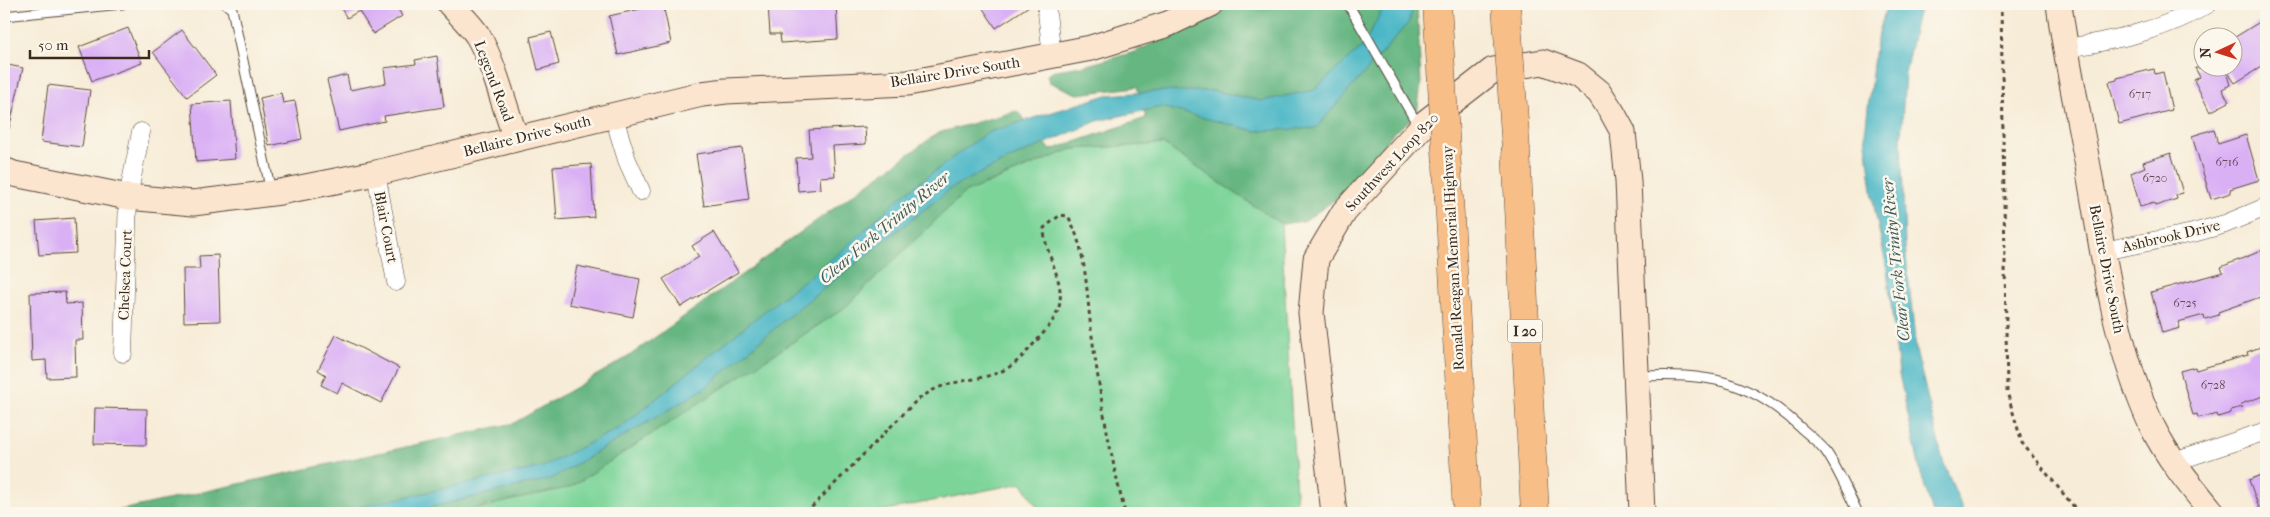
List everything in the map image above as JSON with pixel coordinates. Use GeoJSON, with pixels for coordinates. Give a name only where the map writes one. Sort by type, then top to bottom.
{"type":"FeatureCollection","features":[{"type":"Feature","properties":{"kind":"highway","name":"Ronald Reagan Memorial Highway"},"geometry":{"type":"LineString","coordinates":[[1437,4],[1467,513]]}},
{"type":"Feature","properties":{"kind":"highway","name":"I 20"},"geometry":{"type":"LineString","coordinates":[[1506,4],[1516,150],[1535,513]]}},
{"type":"Feature","properties":{"kind":"street","name":"Legend Road"},"geometry":{"type":"LineString","coordinates":[[450,4],[476,34],[483,47],[497,79],[503,103],[516,138]]}},
{"type":"Feature","properties":{"kind":"street"},"geometry":{"type":"LineString","coordinates":[[1046,4],[1052,56]]}},
{"type":"Feature","properties":{"kind":"street","name":"Bellaire Drive South"},"geometry":{"type":"LineString","coordinates":[[4,170],[14,174],[128,197],[193,202],[271,193],[376,173],[613,114],[702,94],[726,91],[908,83],[1052,56],[1125,39],[1168,24],[1209,4]]}},
{"type":"Feature","properties":{"kind":"street","name":"Bellaire Drive South"},"geometry":{"type":"LineString","coordinates":[[2059,4],[2117,327],[2125,356],[2152,427],[2174,462],[2212,513]]}},
{"type":"Feature","properties":{"kind":"street"},"geometry":{"type":"LineString","coordinates":[[2067,48],[2118,39],[2145,31],[2208,4]]}},
{"type":"Feature","properties":{"kind":"street","name":"Southwest Loop 820"},"geometry":{"type":"LineString","coordinates":[[1334,513],[1311,313],[1316,259],[1344,212],[1419,129],[1493,70],[1543,62],[1578,75],[1598,92],[1623,132],[1628,181],[1642,513]]}},
{"type":"Feature","properties":{"kind":"street"},"geometry":{"type":"LineString","coordinates":[[613,114],[627,160],[641,191]]}},
{"type":"Feature","properties":{"kind":"street","name":"Chelsea Court"},"geometry":{"type":"LineString","coordinates":[[123,353],[128,197],[141,132]]}},
{"type":"Feature","properties":{"kind":"street","name":"Blair Court"},"geometry":{"type":"LineString","coordinates":[[376,173],[396,282]]}},
{"type":"Feature","properties":{"kind":"street","name":"Ashbrook Drive"},"geometry":{"type":"LineString","coordinates":[[2103,251],[2193,233],[2225,224],[2266,207]]}},
{"type":"Feature","properties":{"kind":"street"},"geometry":{"type":"LineString","coordinates":[[2174,462],[2266,431]]}},
{"type":"Feature","properties":{"kind":"lane"},"geometry":{"type":"LineString","coordinates":[[4,16],[122,4]]}},
{"type":"Feature","properties":{"kind":"lane"},"geometry":{"type":"LineString","coordinates":[[226,4],[232,9],[271,193]]}},
{"type":"Feature","properties":{"kind":"lane"},"geometry":{"type":"LineString","coordinates":[[1348,4],[1419,129]]}},
{"type":"Feature","properties":{"kind":"lane"},"geometry":{"type":"LineString","coordinates":[[1636,376],[1698,376],[1736,385],[1770,402],[1824,450],[1858,513]]}},
{"type":"Feature","properties":{"kind":"path"},"geometry":{"type":"LineString","coordinates":[[2001,4],[2007,392],[2022,442],[2078,513]]}},
{"type":"Feature","properties":{"kind":"path"},"geometry":{"type":"LineString","coordinates":[[806,513],[916,401],[933,390],[946,385],[1006,369],[1025,355],[1042,336],[1053,321],[1060,303],[1060,287],[1044,237],[1044,228],[1060,215],[1068,216],[1074,227],[1086,275],[1096,365],[1125,513]]}},
{"type":"Feature","properties":{"kind":"green space"},"geometry":{"type":"Polygon","coordinates":[[[1233,4],[1417,4],[1421,84],[1417,115],[1394,132],[1345,193],[1304,221],[1281,224],[1163,144],[1072,149],[964,193],[843,309],[571,487],[456,513],[108,513],[514,423],[628,357],[938,133],[1017,111],[1051,150],[1146,118],[1137,87],[1077,94],[1049,82],[1047,75],[1056,70],[1087,65],[1135,52],[1233,4]]]}},
{"type":"Feature","properties":{"kind":"green space"},"geometry":{"type":"Polygon","coordinates":[[[1163,144],[1281,224],[1297,513],[1041,513],[1022,483],[872,513],[456,513],[490,507],[751,369],[843,309],[964,193],[1072,149],[1163,144]]]}},
{"type":"Feature","properties":{"kind":"water","name":"Clear Fork Trinity River"},"geometry":{"type":"Polygon","coordinates":[[[1385,4],[1414,4],[1409,22],[1316,128],[1255,131],[1161,107],[1097,121],[1003,162],[953,187],[795,311],[704,389],[551,479],[407,513],[333,513],[542,467],[621,427],[837,255],[904,194],[986,133],[1107,95],[1162,91],[1214,91],[1261,101],[1314,90],[1364,45],[1385,4]]]}},
{"type":"Feature","properties":{"kind":"water","name":"Clear Fork Trinity River"},"geometry":{"type":"Polygon","coordinates":[[[1887,4],[1920,4],[1905,73],[1901,138],[1905,246],[1916,350],[1943,461],[1964,513],[1933,513],[1921,474],[1899,374],[1887,269],[1874,206],[1865,134],[1875,47],[1887,4]]]}},
{"type":"Feature","properties":{"kind":"building"},"geometry":{"type":"Polygon","coordinates":[[[338,4],[395,4],[402,16],[373,34],[359,11],[347,18],[338,4]]]}},
{"type":"Feature","properties":{"kind":"building"},"geometry":{"type":"Polygon","coordinates":[[[663,4],[671,43],[618,55],[609,16],[663,4]]]}},
{"type":"Feature","properties":{"kind":"building"},"geometry":{"type":"Polygon","coordinates":[[[768,4],[836,4],[838,39],[781,43],[780,34],[770,34],[768,4]]]}},
{"type":"Feature","properties":{"kind":"building"},"geometry":{"type":"Polygon","coordinates":[[[980,4],[1032,4],[996,28],[980,4]]]}},
{"type":"Feature","properties":{"kind":"building"},"geometry":{"type":"Polygon","coordinates":[[[2266,18],[2266,64],[2235,83],[2232,78],[2242,78],[2242,33],[2266,18]]]}},
{"type":"Feature","properties":{"kind":"building"},"geometry":{"type":"Polygon","coordinates":[[[128,28],[142,63],[92,81],[79,47],[128,28]]]}},
{"type":"Feature","properties":{"kind":"building"},"geometry":{"type":"Polygon","coordinates":[[[182,30],[216,75],[187,97],[153,52],[182,30]]]}},
{"type":"Feature","properties":{"kind":"building"},"geometry":{"type":"Polygon","coordinates":[[[551,32],[559,64],[538,70],[530,37],[551,32]]]}},
{"type":"Feature","properties":{"kind":"building"},"geometry":{"type":"Polygon","coordinates":[[[437,56],[444,107],[384,116],[385,121],[339,131],[327,80],[347,75],[350,90],[386,83],[384,68],[416,64],[415,60],[437,56]]]}},
{"type":"Feature","properties":{"kind":"building"},"geometry":{"type":"Polygon","coordinates":[[[8,65],[23,68],[9,129],[4,129],[4,79],[8,65]]]}},
{"type":"Feature","properties":{"kind":"building"},"geometry":{"type":"Polygon","coordinates":[[[2154,69],[2155,74],[2163,72],[2172,110],[2119,124],[2109,82],[2117,80],[2117,78],[2154,69]]]}},
{"type":"Feature","properties":{"kind":"building"},"geometry":{"type":"Polygon","coordinates":[[[2198,78],[2228,78],[2230,85],[2222,89],[2229,102],[2210,112],[2194,80],[2198,78]]]}},
{"type":"Feature","properties":{"kind":"building"},"geometry":{"type":"Polygon","coordinates":[[[48,85],[90,90],[82,147],[41,142],[48,85]]]}},
{"type":"Feature","properties":{"kind":"building"},"geometry":{"type":"Polygon","coordinates":[[[281,93],[283,103],[295,101],[302,139],[269,146],[260,98],[281,93]]]}},
{"type":"Feature","properties":{"kind":"building"},"geometry":{"type":"Polygon","coordinates":[[[231,101],[235,159],[196,162],[192,104],[231,101]]]}},
{"type":"Feature","properties":{"kind":"building"},"geometry":{"type":"Polygon","coordinates":[[[865,127],[866,144],[833,146],[835,176],[820,177],[821,189],[798,191],[796,158],[811,157],[809,130],[865,127]]]}},
{"type":"Feature","properties":{"kind":"building"},"geometry":{"type":"Polygon","coordinates":[[[2214,129],[2218,144],[2246,135],[2259,180],[2230,189],[2231,193],[2211,199],[2192,136],[2214,129]]]}},
{"type":"Feature","properties":{"kind":"building"},"geometry":{"type":"Polygon","coordinates":[[[742,148],[749,199],[704,206],[696,154],[742,148]]]}},
{"type":"Feature","properties":{"kind":"building"},"geometry":{"type":"Polygon","coordinates":[[[2171,153],[2183,193],[2176,195],[2177,199],[2155,206],[2154,203],[2140,207],[2131,173],[2145,167],[2143,162],[2171,153]]]}},
{"type":"Feature","properties":{"kind":"building"},"geometry":{"type":"Polygon","coordinates":[[[591,164],[594,217],[557,220],[553,167],[591,164]]]}},
{"type":"Feature","properties":{"kind":"building"},"geometry":{"type":"Polygon","coordinates":[[[74,218],[76,253],[39,255],[36,221],[74,218]]]}},
{"type":"Feature","properties":{"kind":"building"},"geometry":{"type":"Polygon","coordinates":[[[714,232],[738,272],[681,307],[663,279],[699,257],[692,246],[714,232]]]}},
{"type":"Feature","properties":{"kind":"building"},"geometry":{"type":"Polygon","coordinates":[[[2266,249],[2266,295],[2218,312],[2219,315],[2205,319],[2204,315],[2178,322],[2180,328],[2162,333],[2151,292],[2223,272],[2221,267],[2266,249]]]}},
{"type":"Feature","properties":{"kind":"building"},"geometry":{"type":"Polygon","coordinates":[[[218,255],[220,321],[184,322],[183,269],[200,269],[199,256],[218,255]]]}},
{"type":"Feature","properties":{"kind":"building"},"geometry":{"type":"Polygon","coordinates":[[[577,266],[640,279],[633,317],[569,304],[577,266]]]}},
{"type":"Feature","properties":{"kind":"building"},"geometry":{"type":"Polygon","coordinates":[[[65,292],[66,304],[82,303],[83,340],[75,340],[76,377],[47,378],[46,360],[32,361],[30,293],[65,292]]]}},
{"type":"Feature","properties":{"kind":"building"},"geometry":{"type":"Polygon","coordinates":[[[336,335],[399,368],[381,403],[342,383],[337,393],[321,385],[326,375],[318,370],[336,335]]]}},
{"type":"Feature","properties":{"kind":"building"},"geometry":{"type":"Polygon","coordinates":[[[2266,345],[2266,395],[2241,404],[2242,407],[2218,417],[2217,414],[2198,418],[2197,414],[2193,415],[2180,371],[2195,367],[2196,370],[2248,355],[2247,352],[2266,345]]]}},
{"type":"Feature","properties":{"kind":"building"},"geometry":{"type":"Polygon","coordinates":[[[95,408],[147,409],[146,445],[94,444],[95,408]]]}},
{"type":"Feature","properties":{"kind":"building"},"geometry":{"type":"Polygon","coordinates":[[[2266,473],[2266,513],[2261,513],[2249,480],[2266,473]]]}}]}
